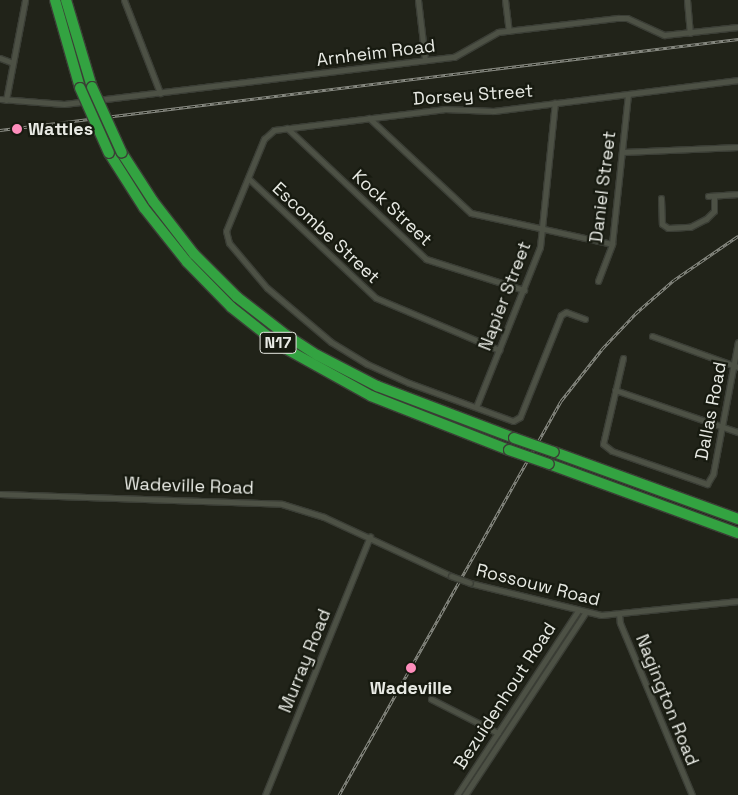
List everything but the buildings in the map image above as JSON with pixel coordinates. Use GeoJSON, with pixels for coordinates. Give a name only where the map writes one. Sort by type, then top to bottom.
{"type":"FeatureCollection","features":[{"type":"Feature","properties":{"kind":"highway","name":"N17"},"geometry":{"type":"LineString","coordinates":[[55,0],[80,88],[109,153],[144,208],[187,262],[231,307],[279,345],[371,396],[510,450],[738,533]]}},
{"type":"Feature","properties":{"kind":"highway","name":"N17"},"geometry":{"type":"LineString","coordinates":[[66,0],[92,87],[122,153],[153,201],[194,254],[237,296],[286,335],[377,386],[735,518]]}},
{"type":"Feature","properties":{"kind":"highway"},"geometry":{"type":"LineString","coordinates":[[642,498],[738,539]]}},
{"type":"Feature","properties":{"kind":"street"},"geometry":{"type":"LineString","coordinates":[[3,100],[13,63],[25,0]]}},
{"type":"Feature","properties":{"kind":"street"},"geometry":{"type":"LineString","coordinates":[[124,0],[160,93]]}},
{"type":"Feature","properties":{"kind":"street"},"geometry":{"type":"LineString","coordinates":[[418,0],[425,60]]}},
{"type":"Feature","properties":{"kind":"street"},"geometry":{"type":"LineString","coordinates":[[505,0],[509,31]]}},
{"type":"Feature","properties":{"kind":"street"},"geometry":{"type":"LineString","coordinates":[[687,0],[690,32]]}},
{"type":"Feature","properties":{"kind":"street","name":"Arnheim Road"},"geometry":{"type":"LineString","coordinates":[[3,100],[64,104],[459,56],[493,34],[623,17],[660,34],[738,27]]}},
{"type":"Feature","properties":{"kind":"street"},"geometry":{"type":"LineString","coordinates":[[0,58],[13,63]]}},
{"type":"Feature","properties":{"kind":"street","name":"Dorsey Street"},"geometry":{"type":"LineString","coordinates":[[248,178],[264,139],[270,132],[287,128],[444,109],[494,111],[738,80]]}},
{"type":"Feature","properties":{"kind":"street","name":"Daniel Street"},"geometry":{"type":"LineString","coordinates":[[598,281],[612,244],[628,95]]}},
{"type":"Feature","properties":{"kind":"street","name":"Napier Street"},"geometry":{"type":"LineString","coordinates":[[476,407],[540,247],[555,103]]}},
{"type":"Feature","properties":{"kind":"street"},"geometry":{"type":"LineString","coordinates":[[369,118],[468,211],[612,244]]}},
{"type":"Feature","properties":{"kind":"street","name":"Kock Street"},"geometry":{"type":"LineString","coordinates":[[287,128],[426,259],[524,290]]}},
{"type":"Feature","properties":{"kind":"street"},"geometry":{"type":"LineString","coordinates":[[623,152],[738,147]]}},
{"type":"Feature","properties":{"kind":"street"},"geometry":{"type":"LineString","coordinates":[[248,178],[226,235],[267,288],[331,342],[386,373],[476,407],[517,420],[561,315],[566,312],[585,319]]}},
{"type":"Feature","properties":{"kind":"street","name":"Escombe Street"},"geometry":{"type":"LineString","coordinates":[[248,178],[376,298],[499,350]]}},
{"type":"Feature","properties":{"kind":"street"},"geometry":{"type":"LineString","coordinates":[[661,198],[662,224],[668,228],[690,227],[706,219],[714,211],[711,196],[738,194]]}},
{"type":"Feature","properties":{"kind":"street"},"geometry":{"type":"LineString","coordinates":[[652,336],[736,366]]}},
{"type":"Feature","properties":{"kind":"street","name":"Dallas Road"},"geometry":{"type":"LineString","coordinates":[[615,390],[602,440],[604,446],[708,483],[713,474],[736,366],[738,342]]}},
{"type":"Feature","properties":{"kind":"street"},"geometry":{"type":"LineString","coordinates":[[623,358],[615,390],[738,432]]}},
{"type":"Feature","properties":{"kind":"street","name":"Wadeville Road"},"geometry":{"type":"LineString","coordinates":[[0,494],[282,504],[311,512],[370,537]]}},
{"type":"Feature","properties":{"kind":"street","name":"Rossouw Road"},"geometry":{"type":"LineString","coordinates":[[370,537],[451,576],[470,583],[577,612],[619,614],[738,601]]}},
{"type":"Feature","properties":{"kind":"street","name":"Murray Road"},"geometry":{"type":"LineString","coordinates":[[265,795],[370,537]]}},
{"type":"Feature","properties":{"kind":"street","name":"Bezuidenhout Road"},"geometry":{"type":"LineString","coordinates":[[457,795],[577,612]]}},
{"type":"Feature","properties":{"kind":"street","name":"Bezuidenhout Road"},"geometry":{"type":"LineString","coordinates":[[465,795],[585,613]]}},
{"type":"Feature","properties":{"kind":"street","name":"Nagington Road"},"geometry":{"type":"LineString","coordinates":[[619,614],[620,623],[692,795]]}},
{"type":"Feature","properties":{"kind":"street"},"geometry":{"type":"LineString","coordinates":[[538,669],[545,673]]}},
{"type":"Feature","properties":{"kind":"street"},"geometry":{"type":"LineString","coordinates":[[431,699],[503,735]]}},
{"type":"Feature","properties":{"kind":"street"},"geometry":{"type":"LineString","coordinates":[[469,776],[475,779]]}},
{"type":"Feature","properties":{"kind":"railway"},"geometry":{"type":"LineString","coordinates":[[0,130],[738,39]]}},
{"type":"Feature","properties":{"kind":"railway"},"geometry":{"type":"LineString","coordinates":[[339,795],[561,401],[602,349],[636,313],[674,280],[738,236]]}},
{"type":"Feature","properties":{"kind":"place","name":"Wattles"},"geometry":{"type":"Point","coordinates":[17,129]}},
{"type":"Feature","properties":{"kind":"place","name":"Wadeville"},"geometry":{"type":"Point","coordinates":[411,668]}}]}
